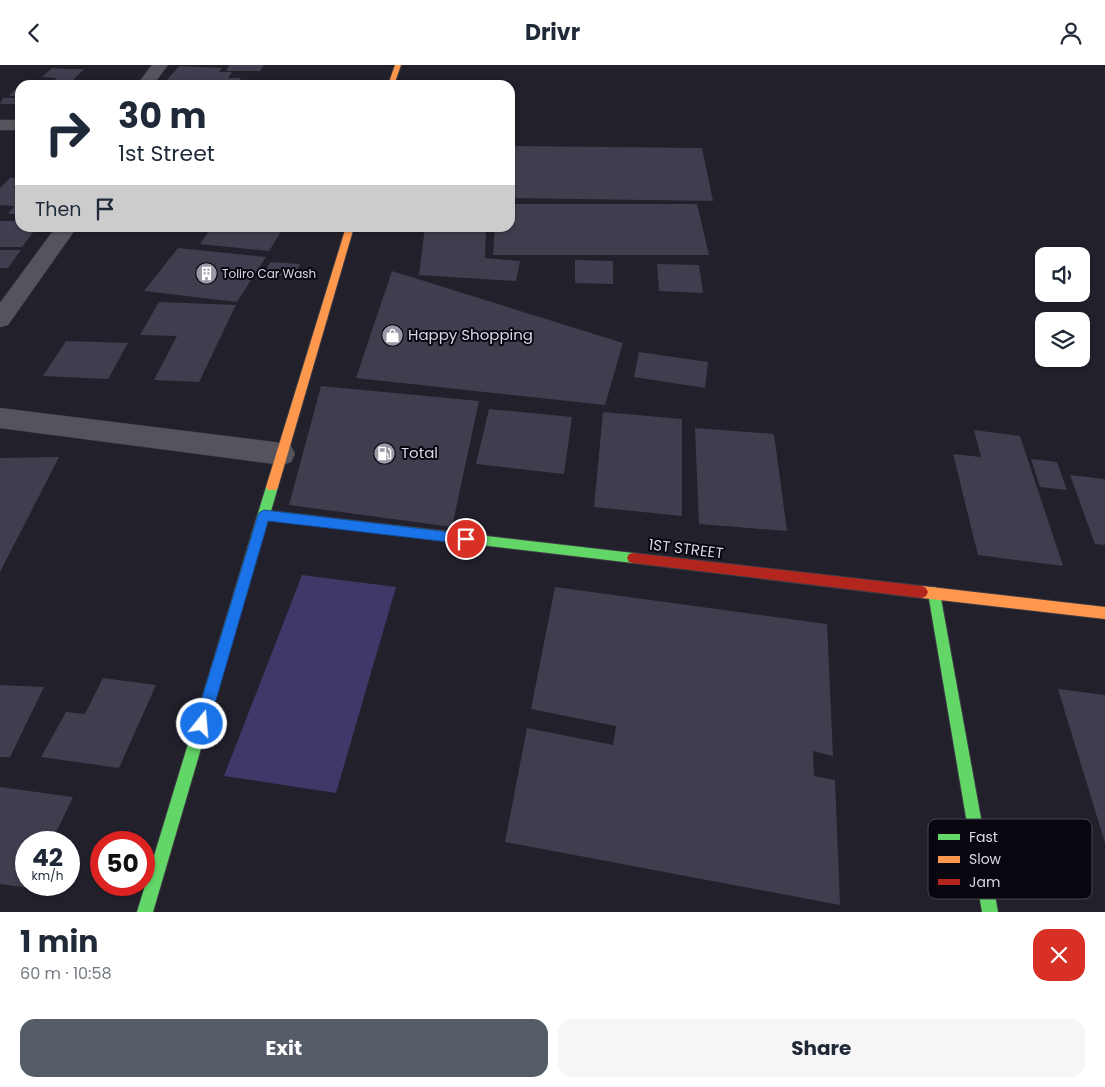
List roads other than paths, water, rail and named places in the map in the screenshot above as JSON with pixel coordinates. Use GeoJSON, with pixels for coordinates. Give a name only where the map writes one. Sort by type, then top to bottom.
{"type":"FeatureCollection","features":[{"type":"Feature","properties":{"kind":"street"},"geometry":{"type":"LineString","coordinates":[[148,80],[160,65]]}},
{"type":"Feature","properties":{"kind":"street"},"geometry":{"type":"LineString","coordinates":[[393,80],[398,65]]}},
{"type":"Feature","properties":{"kind":"street"},"geometry":{"type":"LineString","coordinates":[[0,125],[15,125]]}},
{"type":"Feature","properties":{"kind":"street"},"geometry":{"type":"LineString","coordinates":[[0,319],[63,232]]}},
{"type":"Feature","properties":{"kind":"street"},"geometry":{"type":"LineString","coordinates":[[145,912],[349,232]]}},
{"type":"Feature","properties":{"kind":"street"},"geometry":{"type":"LineString","coordinates":[[0,418],[282,454]]}},
{"type":"Feature","properties":{"kind":"street","name":"1ST STREET"},"geometry":{"type":"LineString","coordinates":[[264,515],[1105,613]]}},
{"type":"Feature","properties":{"kind":"street"},"geometry":{"type":"LineString","coordinates":[[934,593],[974,819]]}},
{"type":"Feature","properties":{"kind":"street"},"geometry":{"type":"LineString","coordinates":[[988,899],[990,912]]}},
{"type":"Feature","properties":{"kind":"place","name":"Toliro Car Wash"},"geometry":{"type":"Point","coordinates":[206,274]}},
{"type":"Feature","properties":{"kind":"place","name":"Happy Shopping"},"geometry":{"type":"Point","coordinates":[392,335]}},
{"type":"Feature","properties":{"kind":"place","name":"Total"},"geometry":{"type":"Point","coordinates":[385,453]}}]}
